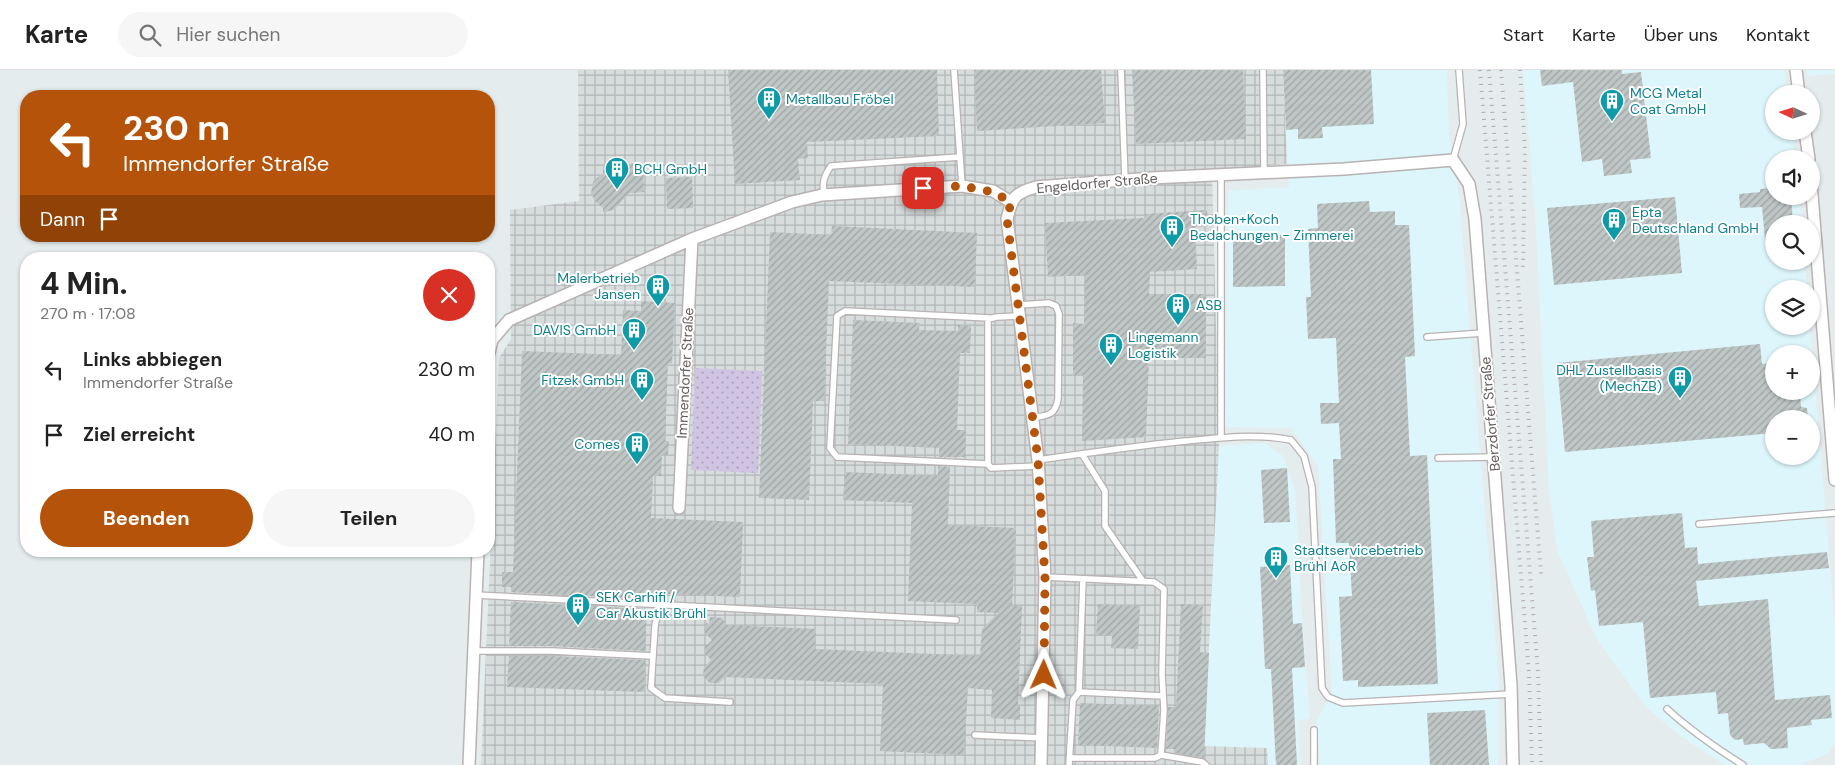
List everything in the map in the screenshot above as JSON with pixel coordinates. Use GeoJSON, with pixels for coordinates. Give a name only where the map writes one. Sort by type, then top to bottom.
{"type":"FeatureCollection","features":[{"type":"Feature","properties":{"kind":"street"},"geometry":{"type":"LineString","coordinates":[[1796,70],[1798,85]]}},
{"type":"Feature","properties":{"kind":"street","name":"Engeldorfer Straße"},"geometry":{"type":"LineString","coordinates":[[1011,202],[1023,191],[1036,187],[1125,180],[1344,169],[1453,160]]}},
{"type":"Feature","properties":{"kind":"street","name":"Berzdorfer Straße"},"geometry":{"type":"LineString","coordinates":[[1453,160],[1469,184],[1475,219],[1511,694],[1513,765]]}},
{"type":"Feature","properties":{"kind":"street"},"geometry":{"type":"LineString","coordinates":[[495,336],[509,320],[692,239],[792,202],[824,194],[962,186],[993,192],[1011,202],[1007,219],[1038,463],[1045,578],[1041,765]]}},
{"type":"Feature","properties":{"kind":"street"},"geometry":{"type":"LineString","coordinates":[[1813,205],[1831,379],[1835,480]]}},
{"type":"Feature","properties":{"kind":"street","name":"Immendorfer Straße"},"geometry":{"type":"LineString","coordinates":[[679,508],[692,239]]}},
{"type":"Feature","properties":{"kind":"street"},"geometry":{"type":"LineString","coordinates":[[469,765],[478,557]]}},
{"type":"Feature","properties":{"kind":"lane"},"geometry":{"type":"LineString","coordinates":[[954,70],[962,186]]}},
{"type":"Feature","properties":{"kind":"lane"},"geometry":{"type":"LineString","coordinates":[[1121,70],[1125,180]]}},
{"type":"Feature","properties":{"kind":"lane"},"geometry":{"type":"LineString","coordinates":[[1263,70],[1264,173]]}},
{"type":"Feature","properties":{"kind":"lane"},"geometry":{"type":"LineString","coordinates":[[1453,160],[1463,124],[1459,70]]}},
{"type":"Feature","properties":{"kind":"lane"},"geometry":{"type":"LineString","coordinates":[[824,194],[822,185],[824,176],[831,166],[960,157]]}},
{"type":"Feature","properties":{"kind":"lane"},"geometry":{"type":"LineString","coordinates":[[1220,438],[1221,175]]}},
{"type":"Feature","properties":{"kind":"lane"},"geometry":{"type":"LineString","coordinates":[[1032,418],[1054,413],[1057,407],[1059,314],[1056,306],[1049,303],[990,318],[845,311],[837,316],[830,448],[837,457],[988,464],[991,468],[1038,463],[1082,454],[1220,438],[1271,436],[1292,440],[1304,456],[1312,487],[1322,688],[1328,697],[1344,703],[1511,694]]}},
{"type":"Feature","properties":{"kind":"lane"},"geometry":{"type":"LineString","coordinates":[[988,464],[987,324],[990,318]]}},
{"type":"Feature","properties":{"kind":"lane"},"geometry":{"type":"LineString","coordinates":[[1427,337],[1483,333]]}},
{"type":"Feature","properties":{"kind":"lane"},"geometry":{"type":"LineString","coordinates":[[1082,454],[1105,492],[1105,526],[1143,581]]}},
{"type":"Feature","properties":{"kind":"lane"},"geometry":{"type":"LineString","coordinates":[[1438,458],[1493,457]]}},
{"type":"Feature","properties":{"kind":"lane"},"geometry":{"type":"LineString","coordinates":[[1698,524],[1835,513]]}},
{"type":"Feature","properties":{"kind":"lane"},"geometry":{"type":"LineString","coordinates":[[1045,578],[1154,582],[1164,589],[1162,674],[1164,710],[1156,765]]}},
{"type":"Feature","properties":{"kind":"lane"},"geometry":{"type":"LineString","coordinates":[[1069,765],[1073,700],[1078,692],[1083,579]]}},
{"type":"Feature","properties":{"kind":"lane"},"geometry":{"type":"LineString","coordinates":[[476,595],[956,620]]}},
{"type":"Feature","properties":{"kind":"lane"},"geometry":{"type":"LineString","coordinates":[[659,604],[655,626],[651,688],[665,698],[730,702]]}},
{"type":"Feature","properties":{"kind":"lane"},"geometry":{"type":"LineString","coordinates":[[474,650],[552,651],[653,656]]}},
{"type":"Feature","properties":{"kind":"lane"},"geometry":{"type":"LineString","coordinates":[[1078,692],[1163,696]]}},
{"type":"Feature","properties":{"kind":"lane"},"geometry":{"type":"LineString","coordinates":[[1667,709],[1711,745],[1743,765]]}},
{"type":"Feature","properties":{"kind":"lane"},"geometry":{"type":"LineString","coordinates":[[1314,730],[1314,765]]}},
{"type":"Feature","properties":{"kind":"lane"},"geometry":{"type":"LineString","coordinates":[[975,735],[1042,738]]}},
{"type":"Feature","properties":{"kind":"lane"},"geometry":{"type":"LineString","coordinates":[[1070,758],[1158,757],[1202,762],[1206,765]]}},
{"type":"Feature","properties":{"kind":"shaded area"},"geometry":{"type":"Polygon","coordinates":[[[578,70],[1283,70],[1287,164],[1212,170],[1219,446],[1204,746],[1267,748],[1268,765],[481,765],[490,557],[495,557],[495,448],[499,358],[511,339],[510,210],[579,201],[578,70]]]}},
{"type":"Feature","properties":{"kind":"shaded area"},"geometry":{"type":"Polygon","coordinates":[[[1283,70],[1447,70],[1449,135],[1459,195],[1499,684],[1498,765],[1320,765],[1317,720],[1332,693],[1318,466],[1291,428],[1225,427],[1228,191],[1289,187],[1283,70]]]}},
{"type":"Feature","properties":{"kind":"shaded area"},"geometry":{"type":"Polygon","coordinates":[[[1523,70],[1784,70],[1786,85],[1765,85],[1765,140],[1793,140],[1794,150],[1765,150],[1765,205],[1800,205],[1801,215],[1765,215],[1765,270],[1806,270],[1806,280],[1765,280],[1765,335],[1811,335],[1812,345],[1765,345],[1765,400],[1816,400],[1817,410],[1765,410],[1765,465],[1820,465],[1820,446],[1835,627],[1835,743],[1827,754],[1800,765],[1725,765],[1679,735],[1646,707],[1598,641],[1557,550],[1549,489],[1535,212],[1523,70]]]}},
{"type":"Feature","properties":{"kind":"shaded area"},"geometry":{"type":"Polygon","coordinates":[[[1806,70],[1835,70],[1835,74],[1807,76],[1806,70]]]}},
{"type":"Feature","properties":{"kind":"shaded area"},"geometry":{"type":"Polygon","coordinates":[[[695,368],[762,371],[758,473],[691,470],[695,368]]]}},
{"type":"Feature","properties":{"kind":"shaded area"},"geometry":{"type":"Polygon","coordinates":[[[1264,443],[1283,456],[1295,490],[1310,719],[1298,720],[1300,765],[1268,765],[1267,749],[1204,747],[1219,446],[1264,443]]]}},
{"type":"Feature","properties":{"kind":"building"},"geometry":{"type":"Polygon","coordinates":[[[728,70],[937,70],[939,136],[807,142],[808,158],[798,159],[800,180],[735,184],[728,70]]]}},
{"type":"Feature","properties":{"kind":"building"},"geometry":{"type":"Polygon","coordinates":[[[974,70],[1101,70],[1105,123],[977,131],[974,70]]]}},
{"type":"Feature","properties":{"kind":"building"},"geometry":{"type":"Polygon","coordinates":[[[1132,70],[1243,70],[1246,139],[1136,144],[1132,70]]]}},
{"type":"Feature","properties":{"kind":"building"},"geometry":{"type":"Polygon","coordinates":[[[1283,70],[1371,70],[1374,124],[1322,127],[1323,138],[1298,139],[1298,129],[1286,130],[1283,70]]]}},
{"type":"Feature","properties":{"kind":"building","name":"MCG Metal Coat GmbH"},"geometry":{"type":"Polygon","coordinates":[[[1540,70],[1622,70],[1622,74],[1641,72],[1651,158],[1630,160],[1632,173],[1604,176],[1602,159],[1582,162],[1573,82],[1542,86],[1540,70]]]}},
{"type":"Feature","properties":{"kind":"building","name":"BCH GmbH"},"geometry":{"type":"Polygon","coordinates":[[[643,163],[644,192],[629,193],[614,210],[603,212],[603,208],[591,194],[593,182],[603,175],[603,165],[643,163]]]}},
{"type":"Feature","properties":{"kind":"building"},"geometry":{"type":"Polygon","coordinates":[[[692,177],[693,208],[667,209],[666,178],[692,177]]]}},
{"type":"Feature","properties":{"kind":"building"},"geometry":{"type":"Polygon","coordinates":[[[1760,189],[1765,189],[1765,205],[1792,205],[1792,215],[1765,215],[1765,239],[1762,207],[1740,208],[1739,194],[1760,192],[1760,189]]]}},
{"type":"Feature","properties":{"kind":"building","name":"Epta Deutschland GmbH"},"geometry":{"type":"Polygon","coordinates":[[[1675,197],[1682,273],[1554,285],[1547,208],[1675,197]]]}},
{"type":"Feature","properties":{"kind":"building"},"geometry":{"type":"Polygon","coordinates":[[[1369,201],[1370,212],[1395,211],[1395,225],[1409,225],[1415,356],[1405,357],[1410,456],[1427,455],[1438,684],[1358,687],[1358,680],[1343,681],[1339,597],[1352,596],[1349,543],[1336,543],[1333,459],[1341,459],[1339,423],[1321,424],[1320,403],[1339,403],[1336,338],[1308,339],[1306,297],[1311,297],[1308,229],[1318,228],[1317,204],[1369,201]]]}},
{"type":"Feature","properties":{"kind":"building"},"geometry":{"type":"Polygon","coordinates":[[[1207,210],[1208,226],[1195,227],[1197,269],[1150,272],[1149,294],[1206,294],[1206,358],[1149,358],[1146,437],[1082,441],[1083,375],[1073,375],[1073,323],[1084,324],[1085,275],[1048,277],[1045,223],[1145,218],[1145,214],[1207,210]]]}},
{"type":"Feature","properties":{"kind":"building"},"geometry":{"type":"Polygon","coordinates":[[[832,226],[977,233],[975,287],[829,281],[824,401],[813,401],[809,500],[759,498],[770,232],[831,235],[832,226]]]}},
{"type":"Feature","properties":{"kind":"building"},"geometry":{"type":"Polygon","coordinates":[[[1233,235],[1285,235],[1285,286],[1233,287],[1233,235]]]}},
{"type":"Feature","properties":{"kind":"building"},"geometry":{"type":"Polygon","coordinates":[[[641,301],[675,303],[672,364],[668,363],[665,441],[669,441],[668,455],[662,455],[661,476],[653,476],[651,518],[743,522],[740,597],[647,593],[647,599],[511,592],[511,587],[502,587],[502,572],[513,572],[522,351],[621,355],[623,310],[641,311],[641,301]]]}},
{"type":"Feature","properties":{"kind":"building"},"geometry":{"type":"Polygon","coordinates":[[[853,320],[920,323],[919,330],[958,331],[958,325],[971,326],[970,353],[960,353],[957,430],[966,430],[965,457],[939,457],[939,448],[848,444],[853,320]]]}},
{"type":"Feature","properties":{"kind":"building","name":"DHL Zustellbasis (MechZB)"},"geometry":{"type":"Polygon","coordinates":[[[1760,344],[1762,364],[1765,364],[1765,400],[1801,400],[1801,407],[1807,408],[1807,410],[1765,410],[1765,434],[1565,452],[1557,363],[1760,344]]]}},
{"type":"Feature","properties":{"kind":"building"},"geometry":{"type":"Polygon","coordinates":[[[938,466],[950,467],[948,525],[1016,528],[1012,606],[1022,606],[1018,705],[1020,705],[1020,720],[991,718],[992,690],[968,688],[964,755],[880,751],[883,684],[725,677],[719,683],[710,683],[703,676],[704,667],[711,660],[704,652],[705,647],[712,640],[705,633],[706,623],[709,624],[710,617],[722,618],[727,625],[816,629],[815,649],[980,656],[982,629],[998,613],[977,612],[977,604],[908,601],[912,503],[843,500],[845,472],[938,476],[938,466]]]}},
{"type":"Feature","properties":{"kind":"building"},"geometry":{"type":"Polygon","coordinates":[[[1287,468],[1290,522],[1264,523],[1261,470],[1287,468]]]}},
{"type":"Feature","properties":{"kind":"building"},"geometry":{"type":"Polygon","coordinates":[[[1682,513],[1685,548],[1697,547],[1698,564],[1827,552],[1829,568],[1696,581],[1699,606],[1768,599],[1775,700],[1830,695],[1832,718],[1811,720],[1812,725],[1787,728],[1788,748],[1771,749],[1764,743],[1744,745],[1743,739],[1735,740],[1730,735],[1728,713],[1718,714],[1716,692],[1650,698],[1643,622],[1599,626],[1595,590],[1591,591],[1587,557],[1594,557],[1591,521],[1682,513]]]}},
{"type":"Feature","properties":{"kind":"building"},"geometry":{"type":"Polygon","coordinates":[[[1290,565],[1293,624],[1302,623],[1305,667],[1292,668],[1297,765],[1276,765],[1271,669],[1265,669],[1260,567],[1290,565]]]}},
{"type":"Feature","properties":{"kind":"building","name":"SEK Carhifi / Car Akustik Brühl"},"geometry":{"type":"Polygon","coordinates":[[[511,602],[647,609],[645,651],[552,646],[509,646],[511,602]]]}},
{"type":"Feature","properties":{"kind":"building"},"geometry":{"type":"Polygon","coordinates":[[[1098,604],[1140,606],[1138,649],[1111,648],[1112,636],[1096,635],[1098,604]]]}},
{"type":"Feature","properties":{"kind":"building"},"geometry":{"type":"Polygon","coordinates":[[[1181,604],[1203,605],[1200,652],[1209,653],[1204,758],[1175,753],[1175,749],[1166,749],[1168,707],[1176,707],[1181,604]]]}},
{"type":"Feature","properties":{"kind":"building"},"geometry":{"type":"Polygon","coordinates":[[[509,656],[645,660],[644,692],[507,687],[509,656]]]}},
{"type":"Feature","properties":{"kind":"building"},"geometry":{"type":"Polygon","coordinates":[[[1080,703],[1159,706],[1157,748],[1078,745],[1080,703]]]}},
{"type":"Feature","properties":{"kind":"building"},"geometry":{"type":"Polygon","coordinates":[[[1485,710],[1489,765],[1430,765],[1427,713],[1485,710]]]}},
{"type":"Feature","properties":{"kind":"railway"},"geometry":{"type":"LineString","coordinates":[[1480,70],[1529,673],[1532,765]]}},
{"type":"Feature","properties":{"kind":"railway"},"geometry":{"type":"LineString","coordinates":[[1489,70],[1538,672],[1541,765]]}},
{"type":"Feature","properties":{"kind":"railway"},"geometry":{"type":"LineString","coordinates":[[1501,70],[1541,574]]}},
{"type":"Feature","properties":{"kind":"railway"},"geometry":{"type":"LineString","coordinates":[[1520,70],[1525,150],[1523,269]]}},
{"type":"Feature","properties":{"kind":"place","name":"Metallbau Fröbel"},"geometry":{"type":"Point","coordinates":[769,120]}},
{"type":"Feature","properties":{"kind":"place","name":"MCG Metal Coat GmbH"},"geometry":{"type":"Point","coordinates":[1612,122]}},
{"type":"Feature","properties":{"kind":"place","name":"BCH GmbH"},"geometry":{"type":"Point","coordinates":[617,190]}},
{"type":"Feature","properties":{"kind":"place","name":"Epta Deutschland GmbH"},"geometry":{"type":"Point","coordinates":[1614,241]}},
{"type":"Feature","properties":{"kind":"place","name":"Thoben+Koch Bedachungen - Zimmerei"},"geometry":{"type":"Point","coordinates":[1172,248]}},
{"type":"Feature","properties":{"kind":"place","name":"Malerbetrieb Jansen"},"geometry":{"type":"Point","coordinates":[658,307]}},
{"type":"Feature","properties":{"kind":"place","name":"ASB"},"geometry":{"type":"Point","coordinates":[1178,326]}},
{"type":"Feature","properties":{"kind":"place","name":"DAVIS GmbH"},"geometry":{"type":"Point","coordinates":[634,351]}},
{"type":"Feature","properties":{"kind":"place","name":"Lingemann Logistik"},"geometry":{"type":"Point","coordinates":[1111,366]}},
{"type":"Feature","properties":{"kind":"place","name":"DHL Zustellbasis (MechZB)"},"geometry":{"type":"Point","coordinates":[1680,399]}},
{"type":"Feature","properties":{"kind":"place","name":"Fitzek GmbH"},"geometry":{"type":"Point","coordinates":[642,401]}},
{"type":"Feature","properties":{"kind":"place","name":"Comes"},"geometry":{"type":"Point","coordinates":[637,465]}},
{"type":"Feature","properties":{"kind":"place","name":"Stadtservicebetrieb Brühl AöR"},"geometry":{"type":"Point","coordinates":[1276,579]}},
{"type":"Feature","properties":{"kind":"place","name":"SEK Carhifi / Car Akustik Brühl"},"geometry":{"type":"Point","coordinates":[578,626]}},
{"type":"Feature","properties":{"kind":"route"},"geometry":{"type":"LineString","coordinates":[[923,188],[962,186],[993,192],[1011,202],[1007,219],[1038,460],[1045,578],[1044,675]]}}]}
